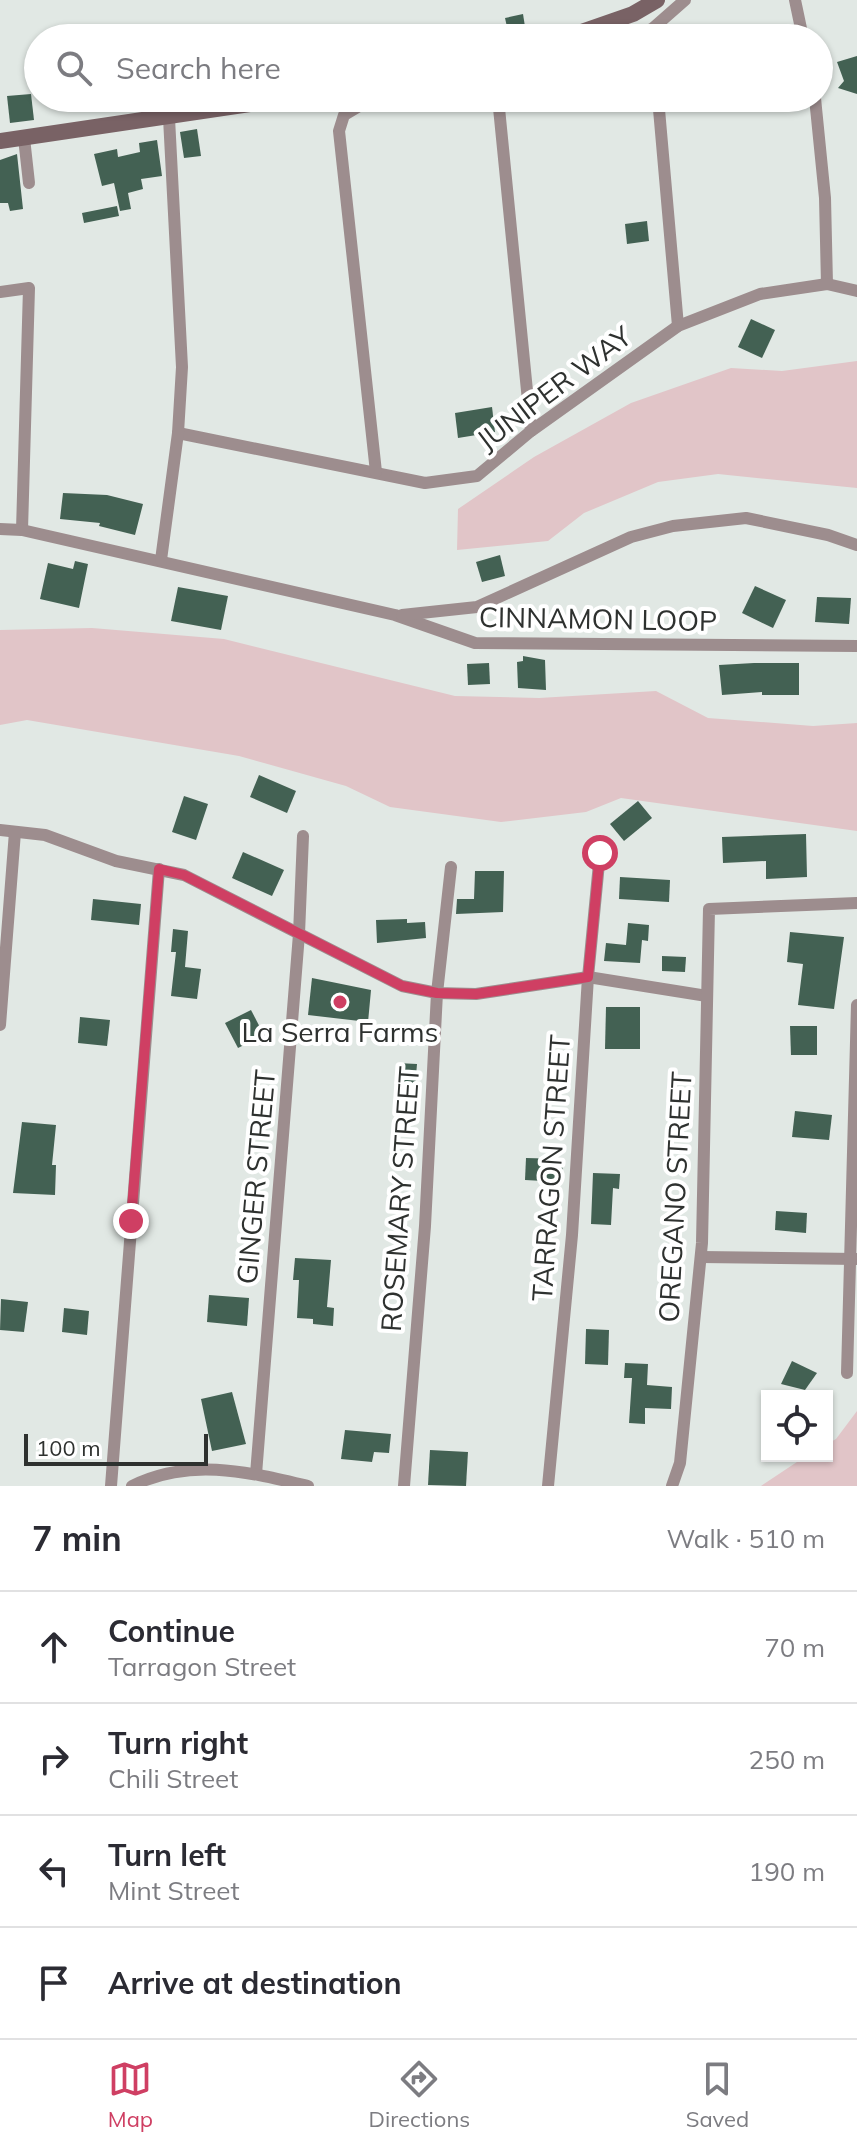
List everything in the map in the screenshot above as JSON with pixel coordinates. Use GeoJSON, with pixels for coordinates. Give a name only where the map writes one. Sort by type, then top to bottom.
{"type":"FeatureCollection","features":[{"type":"Feature","properties":{"kind":"street"},"geometry":{"type":"LineString","coordinates":[[604,24],[633,14],[657,0]]}},
{"type":"Feature","properties":{"kind":"street"},"geometry":{"type":"LineString","coordinates":[[661,24],[685,0]]}},
{"type":"Feature","properties":{"kind":"street"},"geometry":{"type":"LineString","coordinates":[[795,0],[800,24]]}},
{"type":"Feature","properties":{"kind":"street"},"geometry":{"type":"LineString","coordinates":[[0,141],[206,112]]}},
{"type":"Feature","properties":{"kind":"street"},"geometry":{"type":"LineString","coordinates":[[349,112],[344,115],[339,131],[376,472]]}},
{"type":"Feature","properties":{"kind":"street"},"geometry":{"type":"LineString","coordinates":[[499,112],[531,431]]}},
{"type":"Feature","properties":{"kind":"street"},"geometry":{"type":"LineString","coordinates":[[659,112],[678,326]]}},
{"type":"Feature","properties":{"kind":"street"},"geometry":{"type":"LineString","coordinates":[[816,112],[825,198],[827,284]]}},
{"type":"Feature","properties":{"kind":"street"},"geometry":{"type":"LineString","coordinates":[[161,560],[178,433],[182,367],[169,118]]}},
{"type":"Feature","properties":{"kind":"street"},"geometry":{"type":"LineString","coordinates":[[24,138],[29,183]]}},
{"type":"Feature","properties":{"kind":"street","name":"JUNIPER WAY"},"geometry":{"type":"LineString","coordinates":[[178,433],[425,483],[477,476],[531,431],[678,326],[760,294],[827,284],[857,291]]}},
{"type":"Feature","properties":{"kind":"street"},"geometry":{"type":"LineString","coordinates":[[0,292],[29,288],[22,530]]}},
{"type":"Feature","properties":{"kind":"street","name":"CINNAMON LOOP"},"geometry":{"type":"LineString","coordinates":[[395,615],[477,607],[631,537],[673,526],[746,518],[828,535],[857,545]]}},
{"type":"Feature","properties":{"kind":"street"},"geometry":{"type":"LineString","coordinates":[[0,529],[22,530],[161,560],[395,615]]}},
{"type":"Feature","properties":{"kind":"street","name":"CINNAMON LOOP"},"geometry":{"type":"LineString","coordinates":[[395,615],[475,643],[857,646]]}},
{"type":"Feature","properties":{"kind":"street"},"geometry":{"type":"LineString","coordinates":[[0,830],[45,835],[116,861],[184,875],[379,977],[437,993],[509,991],[588,977],[707,996]]}},
{"type":"Feature","properties":{"kind":"street"},"geometry":{"type":"LineString","coordinates":[[0,1025],[15,832]]}},
{"type":"Feature","properties":{"kind":"street","name":"GINGER STREET"},"geometry":{"type":"LineString","coordinates":[[256,1474],[299,934],[303,836]]}},
{"type":"Feature","properties":{"kind":"street","name":"TARRAGON STREET"},"geometry":{"type":"LineString","coordinates":[[548,1486],[572,1235],[588,977],[600,853]]}},
{"type":"Feature","properties":{"kind":"street","name":"ROSEMARY STREET"},"geometry":{"type":"LineString","coordinates":[[404,1486],[425,1226],[437,993],[451,867]]}},
{"type":"Feature","properties":{"kind":"street"},"geometry":{"type":"LineString","coordinates":[[111,1486],[159,869]]}},
{"type":"Feature","properties":{"kind":"street","name":"OREGANO STREET"},"geometry":{"type":"LineString","coordinates":[[672,1486],[680,1463],[701,1257],[709,909],[857,903]]}},
{"type":"Feature","properties":{"kind":"street"},"geometry":{"type":"LineString","coordinates":[[847,1373],[857,1005]]}},
{"type":"Feature","properties":{"kind":"street"},"geometry":{"type":"LineString","coordinates":[[701,1257],[852,1259]]}},
{"type":"Feature","properties":{"kind":"street"},"geometry":{"type":"LineString","coordinates":[[132,1486],[196,1468],[256,1474],[308,1486]]}},
{"type":"Feature","properties":{"kind":"shaded area"},"geometry":{"type":"Polygon","coordinates":[[[857,361],[857,488],[718,474],[658,482],[584,513],[548,541],[457,550],[458,509],[534,457],[631,403],[731,368],[782,371],[857,361]]]}},
{"type":"Feature","properties":{"kind":"shaded area"},"geometry":{"type":"Polygon","coordinates":[[[92,628],[224,639],[455,696],[539,698],[656,691],[708,718],[813,726],[857,723],[857,831],[621,798],[586,812],[501,822],[390,807],[346,786],[239,756],[27,720],[0,725],[0,630],[92,628]]]}},
{"type":"Feature","properties":{"kind":"shaded area"},"geometry":{"type":"Polygon","coordinates":[[[857,1411],[857,1486],[761,1486],[797,1462],[833,1462],[833,1441],[857,1411]]]}},
{"type":"Feature","properties":{"kind":"building"},"geometry":{"type":"Polygon","coordinates":[[[523,14],[525,24],[506,24],[505,18],[523,14]]]}},
{"type":"Feature","properties":{"kind":"building"},"geometry":{"type":"Polygon","coordinates":[[[857,56],[857,94],[838,88],[844,81],[837,62],[857,56]]]}},
{"type":"Feature","properties":{"kind":"building"},"geometry":{"type":"Polygon","coordinates":[[[24,95],[24,112],[33,112],[34,120],[10,123],[7,96],[24,95]]]}},
{"type":"Feature","properties":{"kind":"building"},"geometry":{"type":"Polygon","coordinates":[[[197,129],[201,156],[184,158],[180,132],[197,129]]]}},
{"type":"Feature","properties":{"kind":"building"},"geometry":{"type":"Polygon","coordinates":[[[157,140],[162,176],[141,179],[143,189],[128,193],[131,209],[120,211],[114,183],[102,186],[94,154],[117,149],[118,157],[140,152],[139,143],[157,140]]]}},
{"type":"Feature","properties":{"kind":"building"},"geometry":{"type":"Polygon","coordinates":[[[17,154],[23,209],[10,211],[8,203],[0,203],[0,160],[17,154]]]}},
{"type":"Feature","properties":{"kind":"building"},"geometry":{"type":"Polygon","coordinates":[[[117,206],[119,216],[84,223],[82,213],[117,206]]]}},
{"type":"Feature","properties":{"kind":"building"},"geometry":{"type":"Polygon","coordinates":[[[647,221],[649,241],[627,244],[625,224],[647,221]]]}},
{"type":"Feature","properties":{"kind":"building"},"geometry":{"type":"Polygon","coordinates":[[[751,319],[775,330],[762,358],[738,347],[751,319]]]}},
{"type":"Feature","properties":{"kind":"building"},"geometry":{"type":"Polygon","coordinates":[[[492,407],[495,432],[458,438],[455,413],[492,407]]]}},
{"type":"Feature","properties":{"kind":"building"},"geometry":{"type":"Polygon","coordinates":[[[63,493],[107,495],[143,504],[135,535],[99,526],[100,523],[60,519],[63,493]]]}},
{"type":"Feature","properties":{"kind":"building"},"geometry":{"type":"Polygon","coordinates":[[[500,555],[505,576],[482,582],[476,562],[500,555]]]}},
{"type":"Feature","properties":{"kind":"building"},"geometry":{"type":"Polygon","coordinates":[[[75,561],[88,564],[79,608],[40,599],[48,563],[73,569],[75,561]]]}},
{"type":"Feature","properties":{"kind":"building"},"geometry":{"type":"Polygon","coordinates":[[[755,586],[786,600],[773,628],[742,613],[755,586]]]}},
{"type":"Feature","properties":{"kind":"building"},"geometry":{"type":"Polygon","coordinates":[[[178,587],[228,596],[221,630],[171,621],[178,587]]]}},
{"type":"Feature","properties":{"kind":"building"},"geometry":{"type":"Polygon","coordinates":[[[817,597],[851,598],[849,624],[815,622],[817,597]]]}},
{"type":"Feature","properties":{"kind":"building"},"geometry":{"type":"Polygon","coordinates":[[[523,656],[545,660],[546,690],[518,688],[517,662],[523,661],[523,656]]]}},
{"type":"Feature","properties":{"kind":"building"},"geometry":{"type":"Polygon","coordinates":[[[489,663],[490,684],[468,685],[467,664],[489,663]]]}},
{"type":"Feature","properties":{"kind":"building"},"geometry":{"type":"Polygon","coordinates":[[[799,663],[799,695],[762,695],[762,692],[722,695],[719,665],[799,663]]]}},
{"type":"Feature","properties":{"kind":"building"},"geometry":{"type":"Polygon","coordinates":[[[259,775],[296,791],[287,813],[250,797],[259,775]]]}},
{"type":"Feature","properties":{"kind":"building"},"geometry":{"type":"Polygon","coordinates":[[[184,796],[208,804],[196,840],[172,832],[184,796]]]}},
{"type":"Feature","properties":{"kind":"building"},"geometry":{"type":"Polygon","coordinates":[[[638,801],[652,818],[624,841],[610,824],[638,801]]]}},
{"type":"Feature","properties":{"kind":"building"},"geometry":{"type":"Polygon","coordinates":[[[806,834],[807,877],[766,879],[766,861],[723,863],[722,837],[806,834]]]}},
{"type":"Feature","properties":{"kind":"building"},"geometry":{"type":"Polygon","coordinates":[[[243,852],[284,870],[272,896],[232,878],[243,852]]]}},
{"type":"Feature","properties":{"kind":"building"},"geometry":{"type":"Polygon","coordinates":[[[475,871],[504,871],[503,912],[456,914],[457,899],[474,899],[475,871]]]}},
{"type":"Feature","properties":{"kind":"building"},"geometry":{"type":"Polygon","coordinates":[[[620,877],[670,880],[669,902],[619,899],[620,877]]]}},
{"type":"Feature","properties":{"kind":"building"},"geometry":{"type":"Polygon","coordinates":[[[93,899],[141,904],[139,925],[91,920],[93,899]]]}},
{"type":"Feature","properties":{"kind":"building"},"geometry":{"type":"Polygon","coordinates":[[[407,919],[407,923],[425,922],[426,938],[377,943],[376,920],[407,919]]]}},
{"type":"Feature","properties":{"kind":"building"},"geometry":{"type":"Polygon","coordinates":[[[628,923],[649,925],[648,941],[642,940],[640,963],[604,961],[606,943],[626,945],[628,923]]]}},
{"type":"Feature","properties":{"kind":"building"},"geometry":{"type":"Polygon","coordinates":[[[173,929],[188,931],[185,967],[201,969],[197,999],[171,996],[176,952],[171,952],[173,929]]]}},
{"type":"Feature","properties":{"kind":"building"},"geometry":{"type":"Polygon","coordinates":[[[790,932],[844,937],[834,1009],[798,1005],[803,964],[787,962],[790,932]]]}},
{"type":"Feature","properties":{"kind":"building"},"geometry":{"type":"Polygon","coordinates":[[[662,956],[686,957],[685,972],[662,971],[662,956]]]}},
{"type":"Feature","properties":{"kind":"building","name":"La Serra Farms"},"geometry":{"type":"Polygon","coordinates":[[[312,978],[371,990],[368,1022],[308,1015],[312,978]]]}},
{"type":"Feature","properties":{"kind":"building"},"geometry":{"type":"Polygon","coordinates":[[[606,1007],[640,1007],[640,1049],[605,1049],[606,1007]]]}},
{"type":"Feature","properties":{"kind":"building"},"geometry":{"type":"Polygon","coordinates":[[[251,1010],[264,1035],[238,1048],[225,1023],[251,1010]]]}},
{"type":"Feature","properties":{"kind":"building"},"geometry":{"type":"Polygon","coordinates":[[[80,1017],[110,1020],[107,1046],[78,1043],[80,1017]]]}},
{"type":"Feature","properties":{"kind":"building"},"geometry":{"type":"Polygon","coordinates":[[[790,1026],[817,1026],[817,1055],[791,1055],[790,1026]]]}},
{"type":"Feature","properties":{"kind":"building"},"geometry":{"type":"Polygon","coordinates":[[[397,1063],[417,1064],[415,1088],[395,1086],[397,1063]]]}},
{"type":"Feature","properties":{"kind":"building"},"geometry":{"type":"Polygon","coordinates":[[[795,1111],[832,1115],[829,1140],[792,1137],[795,1111]]]}},
{"type":"Feature","properties":{"kind":"building"},"geometry":{"type":"Polygon","coordinates":[[[22,1122],[56,1125],[52,1165],[56,1165],[55,1195],[13,1193],[22,1122]]]}},
{"type":"Feature","properties":{"kind":"building"},"geometry":{"type":"Polygon","coordinates":[[[526,1158],[563,1159],[562,1182],[525,1180],[526,1158]]]}},
{"type":"Feature","properties":{"kind":"building"},"geometry":{"type":"Polygon","coordinates":[[[593,1173],[620,1174],[619,1189],[613,1188],[611,1225],[591,1224],[593,1173]]]}},
{"type":"Feature","properties":{"kind":"building"},"geometry":{"type":"Polygon","coordinates":[[[776,1211],[807,1213],[806,1233],[775,1230],[776,1211]]]}},
{"type":"Feature","properties":{"kind":"building"},"geometry":{"type":"Polygon","coordinates":[[[295,1258],[331,1260],[327,1307],[334,1308],[333,1326],[313,1324],[313,1319],[297,1318],[299,1280],[293,1280],[295,1258]]]}},
{"type":"Feature","properties":{"kind":"building"},"geometry":{"type":"Polygon","coordinates":[[[209,1295],[249,1298],[247,1326],[207,1322],[209,1295]]]}},
{"type":"Feature","properties":{"kind":"building"},"geometry":{"type":"Polygon","coordinates":[[[1,1299],[28,1302],[24,1332],[0,1330],[1,1299]]]}},
{"type":"Feature","properties":{"kind":"building"},"geometry":{"type":"Polygon","coordinates":[[[64,1308],[89,1311],[87,1335],[62,1332],[64,1308]]]}},
{"type":"Feature","properties":{"kind":"building"},"geometry":{"type":"Polygon","coordinates":[[[586,1329],[609,1330],[608,1365],[585,1364],[586,1329]]]}},
{"type":"Feature","properties":{"kind":"building"},"geometry":{"type":"Polygon","coordinates":[[[792,1361],[817,1373],[805,1390],[781,1384],[792,1361]]]}},
{"type":"Feature","properties":{"kind":"building"},"geometry":{"type":"Polygon","coordinates":[[[625,1363],[648,1364],[647,1385],[672,1387],[671,1409],[645,1408],[645,1424],[629,1423],[632,1378],[624,1378],[625,1363]]]}},
{"type":"Feature","properties":{"kind":"building"},"geometry":{"type":"Polygon","coordinates":[[[232,1392],[246,1444],[212,1451],[201,1399],[232,1392]]]}},
{"type":"Feature","properties":{"kind":"building"},"geometry":{"type":"Polygon","coordinates":[[[345,1430],[391,1434],[389,1453],[374,1452],[372,1462],[341,1459],[345,1430]]]}},
{"type":"Feature","properties":{"kind":"building"},"geometry":{"type":"Polygon","coordinates":[[[430,1450],[468,1452],[466,1486],[428,1485],[430,1450]]]}},
{"type":"Feature","properties":{"kind":"place","name":"La Serra Farms"},"geometry":{"type":"Point","coordinates":[340,1002]}},
{"type":"Feature","properties":{"kind":"route"},"geometry":{"type":"LineString","coordinates":[[131,1221],[159,869],[184,875],[379,977],[402,986],[437,993],[476,994],[588,977],[600,853]]}}]}
